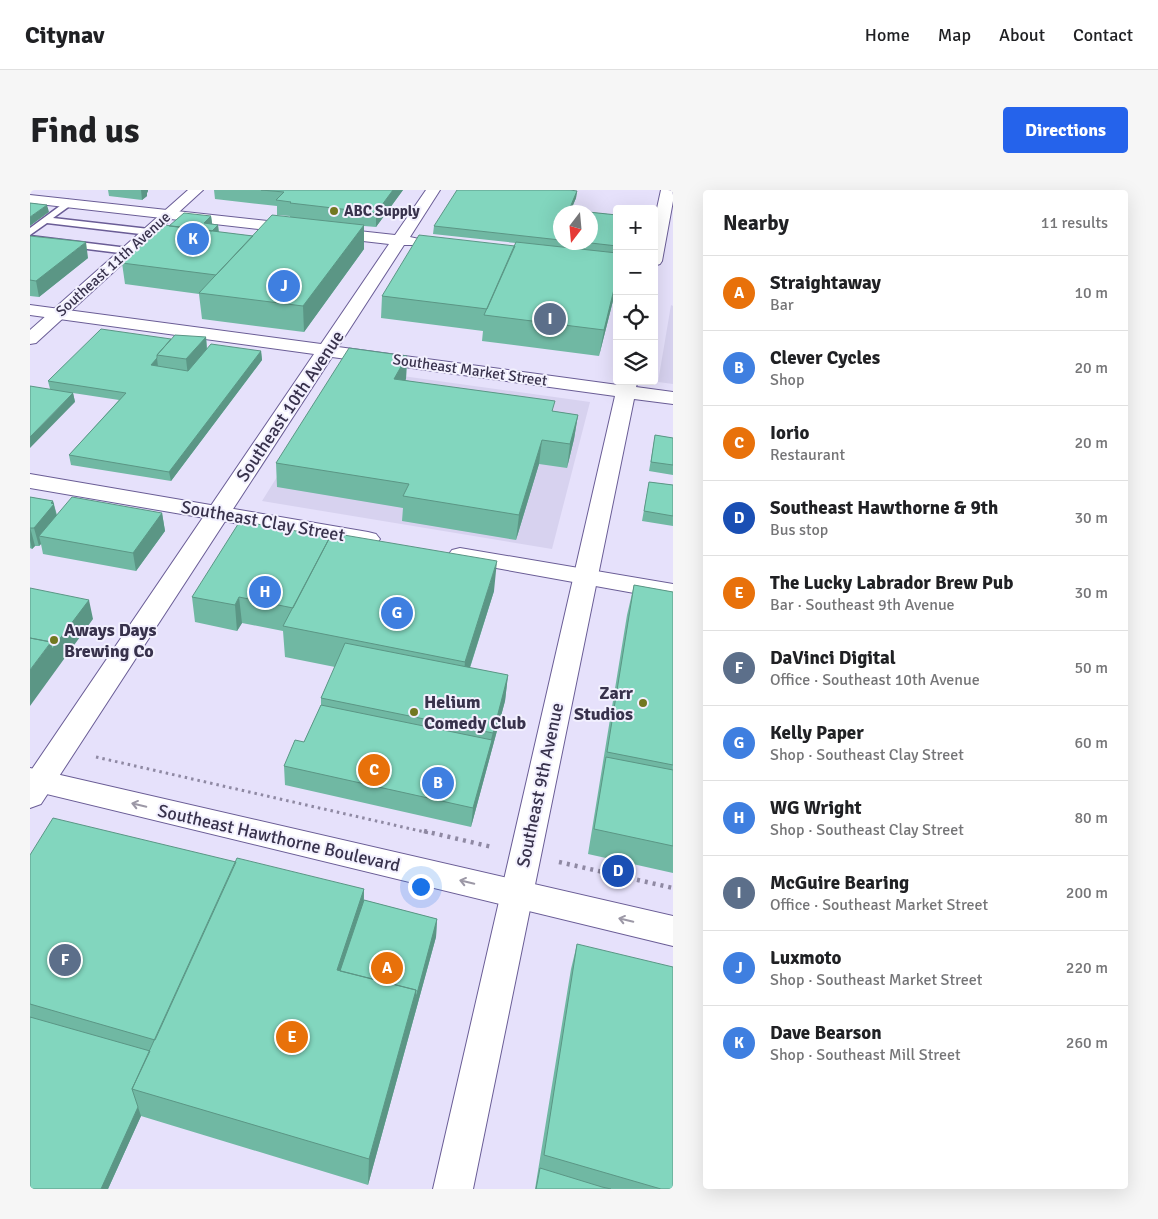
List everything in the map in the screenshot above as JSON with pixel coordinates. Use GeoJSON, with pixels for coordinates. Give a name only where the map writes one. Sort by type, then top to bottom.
{"type":"FeatureCollection","features":[{"type":"Feature","properties":{"kind":"street","name":"Southeast 11th Avenue"},"geometry":{"type":"LineString","coordinates":[[30,339],[196,190]]}},
{"type":"Feature","properties":{"kind":"street","name":"Southeast 10th Avenue"},"geometry":{"type":"LineString","coordinates":[[33,786],[62,749],[398,240],[433,190]]}},
{"type":"Feature","properties":{"kind":"street"},"geometry":{"type":"LineString","coordinates":[[658,260],[668,190]]}},
{"type":"Feature","properties":{"kind":"street"},"geometry":{"type":"LineString","coordinates":[[30,199],[424,243]]}},
{"type":"Feature","properties":{"kind":"street","name":"Southeast Market Street"},"geometry":{"type":"LineString","coordinates":[[30,310],[327,350],[627,386],[673,398]]}},
{"type":"Feature","properties":{"kind":"street","name":"Southeast 9th Avenue"},"geometry":{"type":"LineString","coordinates":[[453,1189],[627,386]]}},
{"type":"Feature","properties":{"kind":"street","name":"Southeast Clay Street"},"geometry":{"type":"LineString","coordinates":[[30,481],[392,543]]}},
{"type":"Feature","properties":{"kind":"street"},"geometry":{"type":"LineString","coordinates":[[440,552],[673,592]]}},
{"type":"Feature","properties":{"kind":"street","name":"Southeast Hawthorne Boulevard"},"geometry":{"type":"LineString","coordinates":[[33,786],[517,894],[673,931]]}},
{"type":"Feature","properties":{"kind":"lane"},"geometry":{"type":"LineString","coordinates":[[30,232],[68,203]]}},
{"type":"Feature","properties":{"kind":"lane"},"geometry":{"type":"LineString","coordinates":[[45,220],[149,232]]}},
{"type":"Feature","properties":{"kind":"lane"},"geometry":{"type":"LineString","coordinates":[[30,239],[128,251]]}},
{"type":"Feature","properties":{"kind":"path"},"geometry":{"type":"LineString","coordinates":[[62,749],[673,888]]}},
{"type":"Feature","properties":{"kind":"shaded area"},"geometry":{"type":"Polygon","coordinates":[[[671,305],[673,306],[673,384],[658,382],[671,305]]]}},
{"type":"Feature","properties":{"kind":"shaded area"},"geometry":{"type":"Polygon","coordinates":[[[345,368],[590,402],[552,549],[262,501],[345,368]]]}},
{"type":"Feature","properties":{"kind":"building"},"geometry":{"type":"Polygon","coordinates":[[[261,190],[393,190],[376,213],[290,203],[276,200],[284,192],[261,190]]]}},
{"type":"Feature","properties":{"kind":"building"},"geometry":{"type":"Polygon","coordinates":[[[457,190],[577,191],[571,205],[553,205],[553,239],[434,226],[457,190]]]}},
{"type":"Feature","properties":{"kind":"building"},"geometry":{"type":"Polygon","coordinates":[[[30,203],[47,205],[30,217],[30,203]]]}},
{"type":"Feature","properties":{"kind":"building"},"geometry":{"type":"Polygon","coordinates":[[[184,213],[211,216],[204,223],[218,225],[212,231],[169,226],[184,213]]]}},
{"type":"Feature","properties":{"kind":"building"},"geometry":{"type":"Polygon","coordinates":[[[598,213],[613,215],[613,246],[598,244],[598,213]]]}},
{"type":"Feature","properties":{"kind":"building"},"geometry":{"type":"Polygon","coordinates":[[[272,215],[364,225],[303,306],[199,293],[272,215]]]}},
{"type":"Feature","properties":{"kind":"building"},"geometry":{"type":"Polygon","coordinates":[[[164,225],[253,236],[216,275],[122,263],[164,225]]]}},
{"type":"Feature","properties":{"kind":"building"},"geometry":{"type":"Polygon","coordinates":[[[419,235],[515,246],[487,309],[382,296],[419,235]]]}},
{"type":"Feature","properties":{"kind":"building"},"geometry":{"type":"Polygon","coordinates":[[[30,236],[86,242],[36,281],[30,280],[30,236]]]}},
{"type":"Feature","properties":{"kind":"building"},"geometry":{"type":"Polygon","coordinates":[[[516,242],[553,246],[553,250],[589,250],[613,253],[613,293],[604,330],[484,315],[516,242]]]}},
{"type":"Feature","properties":{"kind":"building"},"geometry":{"type":"Polygon","coordinates":[[[101,329],[171,339],[151,365],[188,371],[211,344],[261,351],[169,472],[69,455],[126,393],[48,381],[101,329]]]}},
{"type":"Feature","properties":{"kind":"building"},"geometry":{"type":"Polygon","coordinates":[[[175,335],[206,337],[186,359],[157,355],[175,335]]]}},
{"type":"Feature","properties":{"kind":"building"},"geometry":{"type":"Polygon","coordinates":[[[349,348],[407,356],[394,379],[555,401],[552,411],[578,415],[570,444],[542,440],[519,515],[403,496],[409,484],[276,463],[349,348]]]}},
{"type":"Feature","properties":{"kind":"building"},"geometry":{"type":"Polygon","coordinates":[[[30,386],[73,393],[30,437],[30,386]]]}},
{"type":"Feature","properties":{"kind":"building"},"geometry":{"type":"Polygon","coordinates":[[[655,435],[673,438],[673,465],[651,462],[655,435]]]}},
{"type":"Feature","properties":{"kind":"building"},"geometry":{"type":"Polygon","coordinates":[[[649,482],[673,485],[673,516],[644,511],[649,482]]]}},
{"type":"Feature","properties":{"kind":"building"},"geometry":{"type":"Polygon","coordinates":[[[30,497],[53,501],[51,503],[54,504],[34,528],[30,528],[30,497]]]}},
{"type":"Feature","properties":{"kind":"building"},"geometry":{"type":"Polygon","coordinates":[[[72,497],[162,513],[133,553],[39,536],[72,497]]]}},
{"type":"Feature","properties":{"kind":"building"},"geometry":{"type":"Polygon","coordinates":[[[240,521],[330,537],[293,608],[239,597],[235,605],[192,597],[240,521]]]}},
{"type":"Feature","properties":{"kind":"building"},"geometry":{"type":"Polygon","coordinates":[[[332,533],[497,561],[465,662],[283,626],[332,533]]]}},
{"type":"Feature","properties":{"kind":"building","name":"Zarr Studios"},"geometry":{"type":"Polygon","coordinates":[[[634,585],[673,592],[673,765],[607,752],[634,585]]]}},
{"type":"Feature","properties":{"kind":"building"},"geometry":{"type":"Polygon","coordinates":[[[30,588],[89,600],[52,649],[51,642],[30,638],[30,588]]]}},
{"type":"Feature","properties":{"kind":"building"},"geometry":{"type":"Polygon","coordinates":[[[30,638],[51,642],[30,670],[30,638]]]}},
{"type":"Feature","properties":{"kind":"building"},"geometry":{"type":"Polygon","coordinates":[[[345,643],[508,675],[493,733],[321,698],[345,643]]]}},
{"type":"Feature","properties":{"kind":"building"},"geometry":{"type":"Polygon","coordinates":[[[321,705],[492,740],[473,808],[284,766],[295,740],[304,742],[321,705]]]}},
{"type":"Feature","properties":{"kind":"building"},"geometry":{"type":"Polygon","coordinates":[[[606,757],[673,770],[673,846],[594,829],[606,757]]]}},
{"type":"Feature","properties":{"kind":"building"},"geometry":{"type":"Polygon","coordinates":[[[53,818],[236,862],[155,1040],[30,1004],[30,855],[53,818]]]}},
{"type":"Feature","properties":{"kind":"building"},"geometry":{"type":"Polygon","coordinates":[[[237,858],[364,889],[337,970],[416,990],[369,1159],[132,1089],[237,858]]]}},
{"type":"Feature","properties":{"kind":"building"},"geometry":{"type":"Polygon","coordinates":[[[364,900],[437,919],[415,1001],[416,990],[340,971],[364,900]]]}},
{"type":"Feature","properties":{"kind":"building"},"geometry":{"type":"Polygon","coordinates":[[[577,944],[673,967],[673,1189],[661,1189],[544,1155],[577,944]]]}},
{"type":"Feature","properties":{"kind":"building"},"geometry":{"type":"Polygon","coordinates":[[[30,1017],[150,1051],[132,1089],[138,1107],[101,1189],[30,1189],[30,1017]]]}},
{"type":"Feature","properties":{"kind":"building"},"geometry":{"type":"Polygon","coordinates":[[[540,1168],[602,1187],[611,1189],[536,1189],[540,1168]]]}},
{"type":"Feature","properties":{"kind":"place","name":"ABC Supply"},"geometry":{"type":"Point","coordinates":[334,211]}},
{"type":"Feature","properties":{"kind":"place","name":"Dave Bearson"},"geometry":{"type":"Point","coordinates":[193,239]}},
{"type":"Feature","properties":{"kind":"place","name":"Luxmoto"},"geometry":{"type":"Point","coordinates":[284,286]}},
{"type":"Feature","properties":{"kind":"place","name":"McGuire Bearing"},"geometry":{"type":"Point","coordinates":[550,319]}},
{"type":"Feature","properties":{"kind":"place","name":"WG Wright"},"geometry":{"type":"Point","coordinates":[265,592]}},
{"type":"Feature","properties":{"kind":"place","name":"Kelly Paper"},"geometry":{"type":"Point","coordinates":[397,613]}},
{"type":"Feature","properties":{"kind":"place","name":"Aways Days Brewing Co"},"geometry":{"type":"Point","coordinates":[54,640]}},
{"type":"Feature","properties":{"kind":"place","name":"Zarr Studios"},"geometry":{"type":"Point","coordinates":[643,703]}},
{"type":"Feature","properties":{"kind":"place","name":"Helium Comedy Club"},"geometry":{"type":"Point","coordinates":[414,712]}},
{"type":"Feature","properties":{"kind":"place","name":"Iorio"},"geometry":{"type":"Point","coordinates":[374,770]}},
{"type":"Feature","properties":{"kind":"place","name":"Clever Cycles"},"geometry":{"type":"Point","coordinates":[438,783]}},
{"type":"Feature","properties":{"kind":"place","name":"Southeast Hawthorne & 9th"},"geometry":{"type":"Point","coordinates":[618,871]}},
{"type":"Feature","properties":{"kind":"place","name":"DaVinci Digital"},"geometry":{"type":"Point","coordinates":[65,960]}},
{"type":"Feature","properties":{"kind":"place","name":"Straightaway"},"geometry":{"type":"Point","coordinates":[387,968]}},
{"type":"Feature","properties":{"kind":"place","name":"The Lucky Labrador Brew Pub"},"geometry":{"type":"Point","coordinates":[292,1037]}}]}
